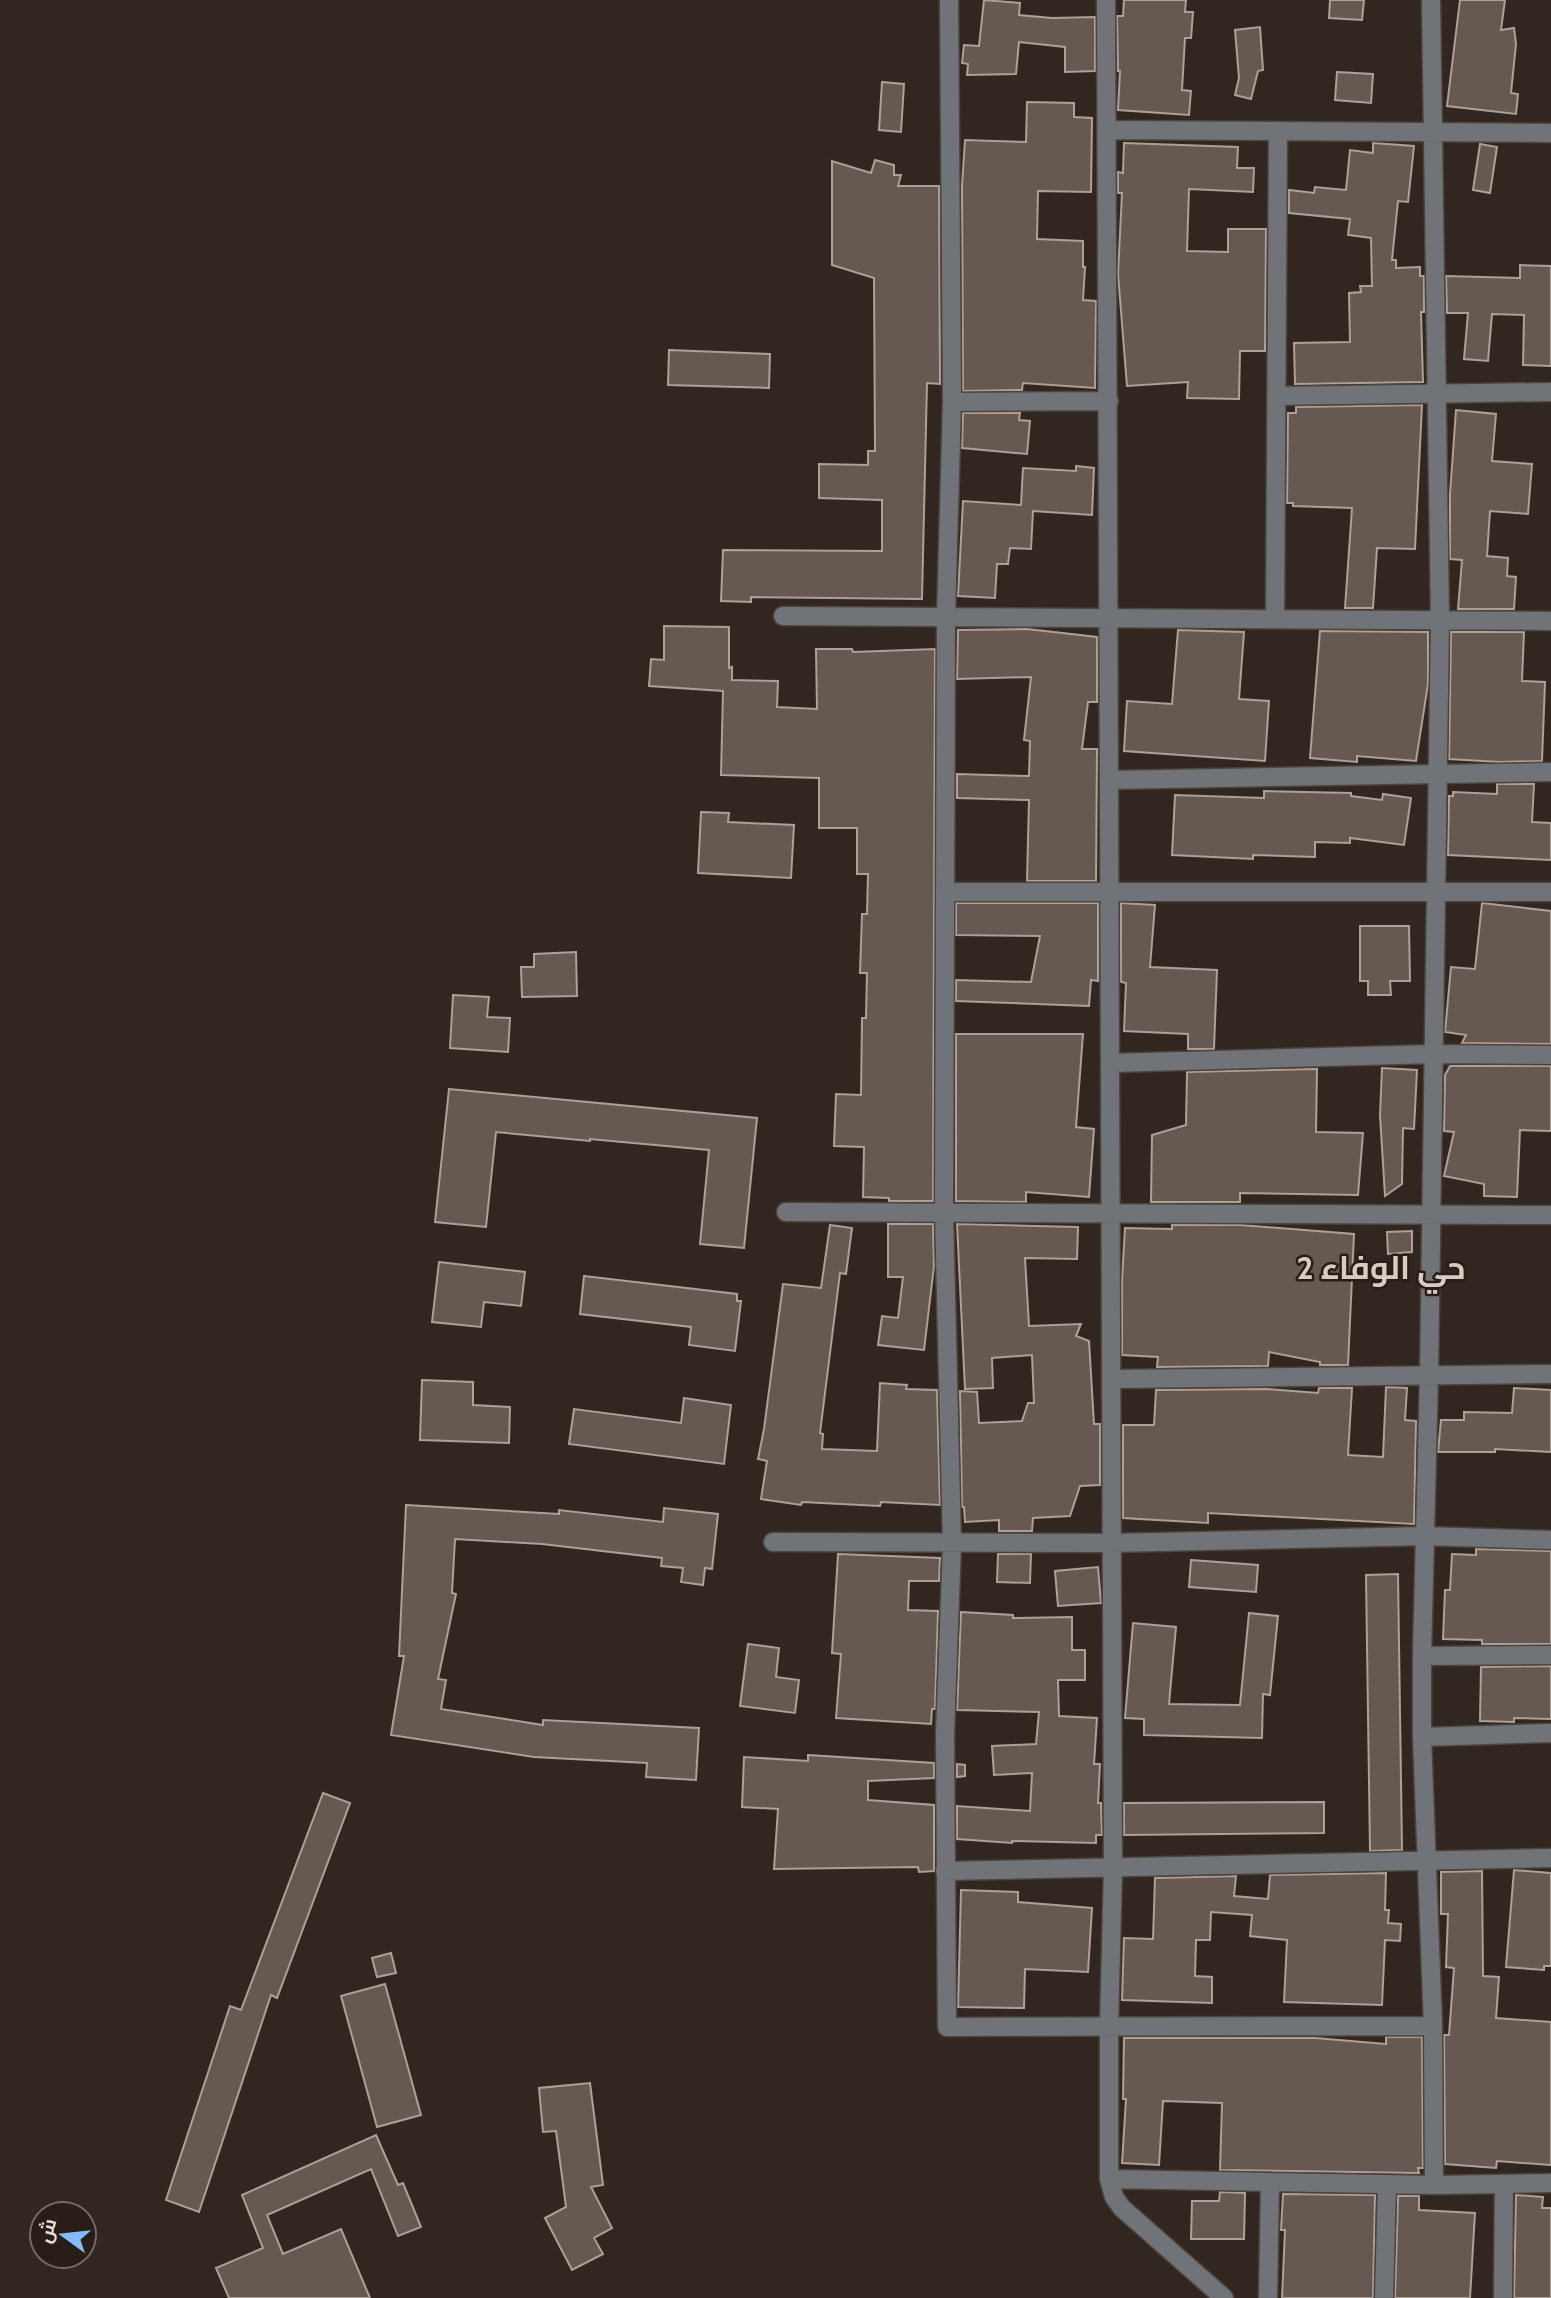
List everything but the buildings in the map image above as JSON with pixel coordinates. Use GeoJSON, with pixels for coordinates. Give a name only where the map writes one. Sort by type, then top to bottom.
{"type":"FeatureCollection","features":[{"type":"Feature","properties":{"kind":"street"},"geometry":{"type":"LineString","coordinates":[[949,0],[951,402],[946,617],[944,1212],[952,1544],[945,1734],[947,2027],[1433,2026]]}},
{"type":"Feature","properties":{"kind":"street"},"geometry":{"type":"LineString","coordinates":[[1106,0],[1113,1869],[1109,2179],[1114,2197],[1122,2207],[1224,2298]]}},
{"type":"Feature","properties":{"kind":"street"},"geometry":{"type":"LineString","coordinates":[[1431,0],[1440,621],[1422,1737],[1433,2026],[1434,2185]]}},
{"type":"Feature","properties":{"kind":"street"},"geometry":{"type":"LineString","coordinates":[[1108,130],[1551,133]]}},
{"type":"Feature","properties":{"kind":"street"},"geometry":{"type":"LineString","coordinates":[[1275,619],[1278,131]]}},
{"type":"Feature","properties":{"kind":"street"},"geometry":{"type":"LineString","coordinates":[[1277,396],[1551,392]]}},
{"type":"Feature","properties":{"kind":"street"},"geometry":{"type":"LineString","coordinates":[[951,402],[1109,401]]}},
{"type":"Feature","properties":{"kind":"street"},"geometry":{"type":"LineString","coordinates":[[783,616],[1551,621]]}},
{"type":"Feature","properties":{"kind":"street"},"geometry":{"type":"LineString","coordinates":[[1110,780],[1551,772]]}},
{"type":"Feature","properties":{"kind":"street"},"geometry":{"type":"LineString","coordinates":[[946,892],[1551,892]]}},
{"type":"Feature","properties":{"kind":"street"},"geometry":{"type":"LineString","coordinates":[[1111,1063],[1434,1054],[1551,1055]]}},
{"type":"Feature","properties":{"kind":"street"},"geometry":{"type":"LineString","coordinates":[[786,1212],[1551,1215]]}},
{"type":"Feature","properties":{"kind":"street"},"geometry":{"type":"LineString","coordinates":[[1111,1379],[1551,1374]]}},
{"type":"Feature","properties":{"kind":"street"},"geometry":{"type":"LineString","coordinates":[[772,1542],[1112,1544],[1425,1536],[1551,1540]]}},
{"type":"Feature","properties":{"kind":"street"},"geometry":{"type":"LineString","coordinates":[[1422,1656],[1551,1656]]}},
{"type":"Feature","properties":{"kind":"street"},"geometry":{"type":"LineString","coordinates":[[1422,1737],[1551,1732]]}},
{"type":"Feature","properties":{"kind":"street"},"geometry":{"type":"LineString","coordinates":[[945,1871],[1551,1858]]}},
{"type":"Feature","properties":{"kind":"street"},"geometry":{"type":"LineString","coordinates":[[1109,2179],[1434,2185],[1551,2183]]}},
{"type":"Feature","properties":{"kind":"street"},"geometry":{"type":"LineString","coordinates":[[1268,2298],[1270,2182]]}},
{"type":"Feature","properties":{"kind":"street"},"geometry":{"type":"LineString","coordinates":[[1384,2298],[1387,2184]]}},
{"type":"Feature","properties":{"kind":"street"},"geometry":{"type":"LineString","coordinates":[[1503,2298],[1504,2184]]}},
{"type":"Feature","properties":{"kind":"district","name":"حي الوفاء 2"},"geometry":{"type":"Point","coordinates":[1381,1268]}}]}
